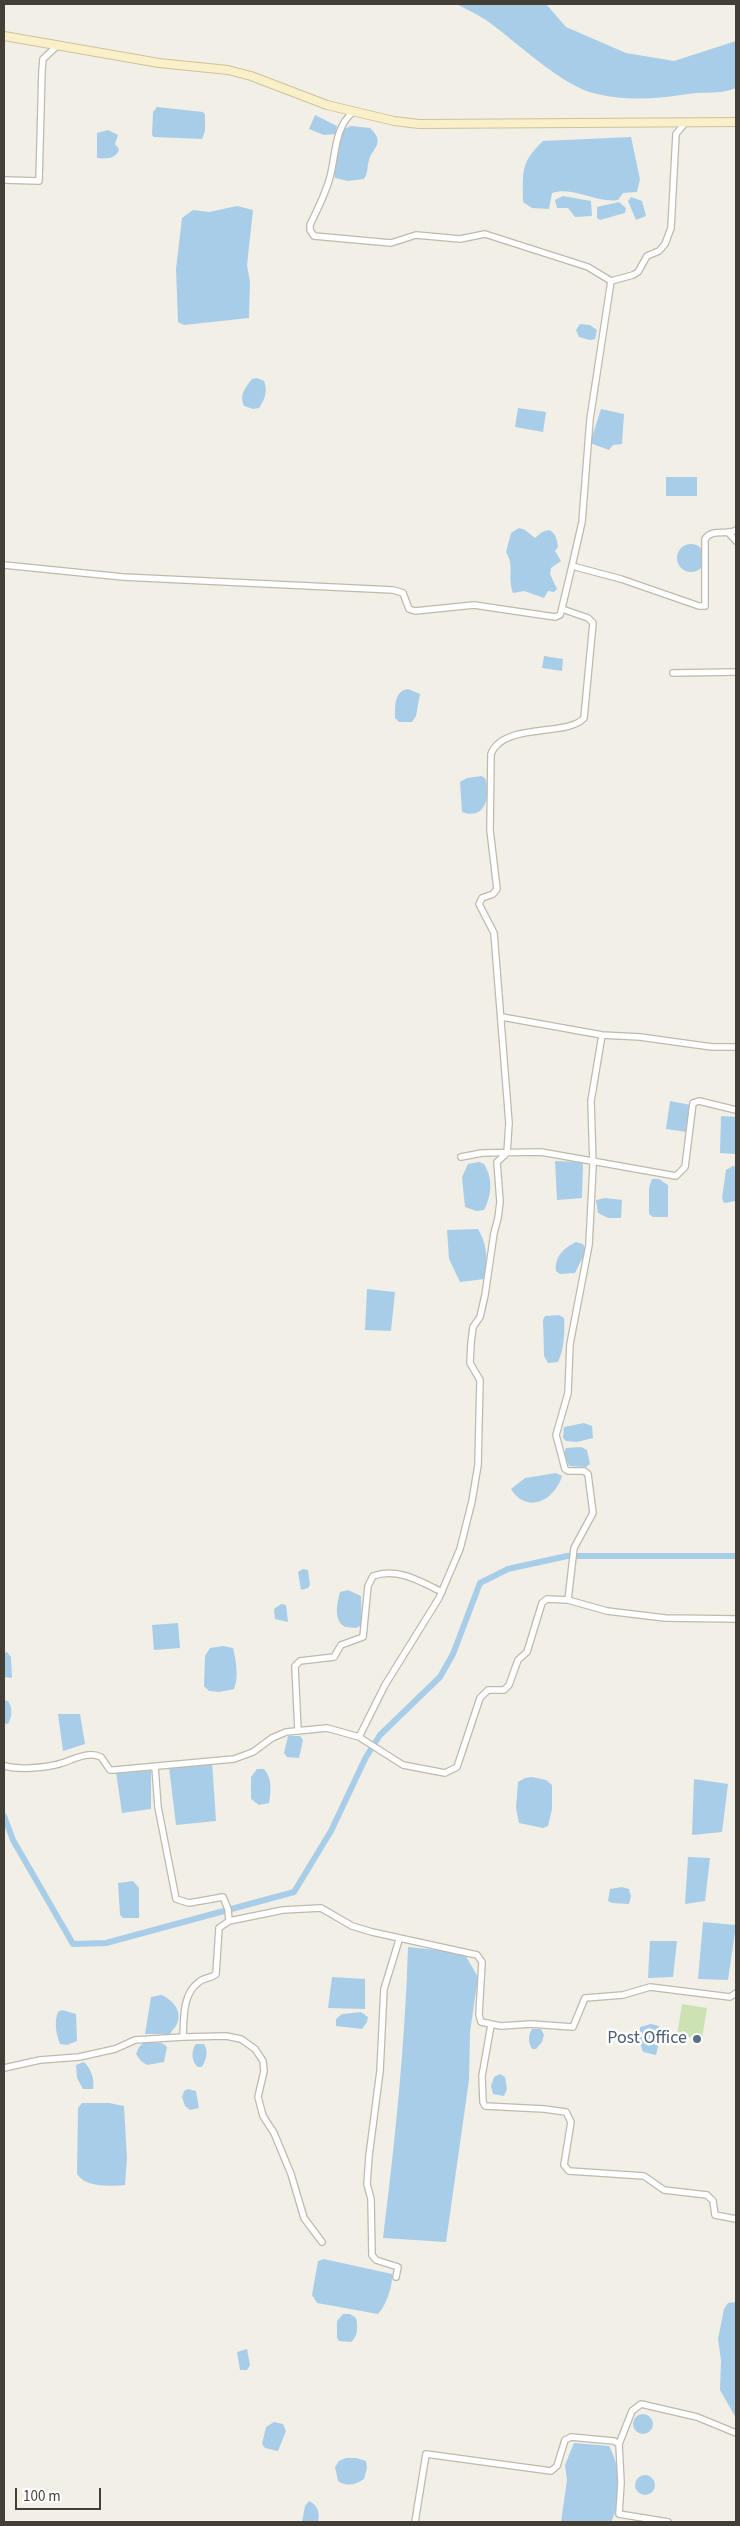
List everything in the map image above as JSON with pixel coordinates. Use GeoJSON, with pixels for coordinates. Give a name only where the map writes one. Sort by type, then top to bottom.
{"type":"FeatureCollection","features":[{"type":"Feature","properties":{"kind":"main road"},"geometry":{"type":"LineString","coordinates":[[4,36],[159,63],[228,70],[251,76],[313,100],[353,112],[419,124],[505,125],[688,121],[736,122]]}},
{"type":"Feature","properties":{"kind":"street"},"geometry":{"type":"LineString","coordinates":[[4,180],[39,181],[42,70],[44,59],[48,53],[59,45]]}},
{"type":"Feature","properties":{"kind":"street"},"geometry":{"type":"LineString","coordinates":[[353,112],[344,122],[334,151],[330,178],[310,225],[310,230],[314,236],[391,243],[416,235],[460,239],[486,234],[588,267],[611,281],[638,272],[647,256],[659,251],[665,244],[670,228],[676,134],[688,121]]}},
{"type":"Feature","properties":{"kind":"street"},"geometry":{"type":"LineString","coordinates":[[4,565],[123,577],[393,590],[403,592],[409,609],[415,611],[474,605],[555,617],[560,615],[582,522],[590,419],[611,281]]}},
{"type":"Feature","properties":{"kind":"street"},"geometry":{"type":"LineString","coordinates":[[572,566],[622,579],[704,606],[707,602],[705,539],[713,533],[736,530]]}},
{"type":"Feature","properties":{"kind":"street"},"geometry":{"type":"LineString","coordinates":[[728,532],[736,540]]}},
{"type":"Feature","properties":{"kind":"street"},"geometry":{"type":"LineString","coordinates":[[359,1737],[385,1685],[442,1592],[460,1549],[478,1465],[480,1380],[470,1363],[471,1342],[473,1327],[480,1317],[485,1295],[500,1202],[497,1162],[507,1153],[509,1123],[494,933],[479,904],[482,898],[493,894],[497,889],[490,830],[491,754],[494,747],[499,743],[534,730],[572,726],[584,718],[593,623],[588,618],[562,608]]}},
{"type":"Feature","properties":{"kind":"street"},"geometry":{"type":"LineString","coordinates":[[674,673],[736,672]]}},
{"type":"Feature","properties":{"kind":"street"},"geometry":{"type":"LineString","coordinates":[[502,1017],[602,1035],[640,1037],[712,1048],[736,1047]]}},
{"type":"Feature","properties":{"kind":"street"},"geometry":{"type":"LineString","coordinates":[[568,1600],[574,1563],[574,1548],[593,1513],[587,1472],[564,1469],[556,1435],[568,1393],[570,1344],[589,1246],[592,1161],[591,1101],[602,1035]]}},
{"type":"Feature","properties":{"kind":"street"},"geometry":{"type":"LineString","coordinates":[[460,1157],[482,1153],[541,1152],[676,1176],[684,1167],[694,1103],[699,1101],[736,1110]]}},
{"type":"Feature","properties":{"kind":"street"},"geometry":{"type":"LineString","coordinates":[[298,1731],[295,1666],[300,1661],[334,1657],[341,1645],[363,1637],[368,1586],[373,1576],[404,1575],[442,1592]]}},
{"type":"Feature","properties":{"kind":"street"},"geometry":{"type":"LineString","coordinates":[[4,1766],[26,1768],[56,1764],[87,1754],[101,1757],[110,1770],[234,1759],[253,1752],[272,1738],[298,1731],[327,1728],[359,1737],[403,1765],[446,1773],[457,1767],[480,1698],[488,1690],[504,1690],[509,1685],[513,1668],[527,1652],[542,1603],[547,1599],[568,1600],[607,1611],[665,1618],[736,1618]]}},
{"type":"Feature","properties":{"kind":"street"},"geometry":{"type":"LineString","coordinates":[[155,1766],[158,1807],[176,1899],[189,1903],[223,1897],[228,1909],[229,1921]]}},
{"type":"Feature","properties":{"kind":"street"},"geometry":{"type":"LineString","coordinates":[[183,2038],[185,2004],[194,1986],[201,1980],[212,1978],[216,1974],[218,1932],[221,1925],[229,1921],[283,1910],[321,1908],[352,1926],[398,1940],[476,1955],[482,1962],[479,2015],[481,2022],[491,2025],[531,2024],[573,2027],[586,1998],[623,1995],[642,1988],[730,1997],[736,1993]]}},
{"type":"Feature","properties":{"kind":"street"},"geometry":{"type":"LineString","coordinates":[[396,2277],[398,2267],[376,2260],[372,2255],[371,2199],[367,2184],[380,2072],[384,1989],[398,1940]]}},
{"type":"Feature","properties":{"kind":"street"},"geometry":{"type":"LineString","coordinates":[[491,2025],[482,2076],[483,2102],[485,2106],[537,2108],[566,2112],[572,2122],[564,2165],[569,2171],[644,2176],[664,2190],[707,2195],[713,2201],[715,2215],[736,2219]]}},
{"type":"Feature","properties":{"kind":"street"},"geometry":{"type":"LineString","coordinates":[[4,2068],[40,2060],[79,2058],[115,2049],[135,2040],[226,2036],[242,2039],[255,2049],[263,2061],[264,2070],[258,2097],[263,2116],[274,2132],[291,2174],[304,2218],[322,2242]]}},
{"type":"Feature","properties":{"kind":"street"},"geometry":{"type":"LineString","coordinates":[[668,2522],[619,2514],[621,2483],[620,2444],[632,2411],[641,2404],[697,2417],[736,2432]]}},
{"type":"Feature","properties":{"kind":"street"},"geometry":{"type":"LineString","coordinates":[[414,2522],[426,2454],[551,2471],[557,2466],[567,2438],[614,2441],[620,2444]]}},
{"type":"Feature","properties":{"kind":"green space"},"geometry":{"type":"Polygon","coordinates":[[[682,2004],[707,2008],[702,2039],[677,2036],[682,2004]]]}},
{"type":"Feature","properties":{"kind":"water"},"geometry":{"type":"Polygon","coordinates":[[[456,4],[546,4],[566,27],[626,53],[674,61],[736,41],[736,88],[718,92],[654,98],[619,98],[583,90],[554,73],[486,20],[456,4]]]}},
{"type":"Feature","properties":{"kind":"water"},"geometry":{"type":"Polygon","coordinates":[[[157,107],[203,112],[205,115],[205,131],[202,139],[154,137],[152,135],[153,112],[157,107]]]}},
{"type":"Feature","properties":{"kind":"water"},"geometry":{"type":"Polygon","coordinates":[[[315,115],[337,126],[335,134],[324,135],[309,129],[315,115]]]}},
{"type":"Feature","properties":{"kind":"water"},"geometry":{"type":"Polygon","coordinates":[[[351,126],[370,128],[375,133],[378,141],[369,160],[364,179],[348,181],[335,178],[334,166],[342,130],[351,126]]]}},
{"type":"Feature","properties":{"kind":"water"},"geometry":{"type":"Polygon","coordinates":[[[108,130],[118,135],[115,144],[119,149],[118,152],[111,158],[97,158],[97,133],[108,130]]]}},
{"type":"Feature","properties":{"kind":"water"},"geometry":{"type":"Polygon","coordinates":[[[631,137],[640,179],[637,192],[623,193],[618,200],[610,201],[560,191],[552,193],[549,209],[532,208],[523,202],[524,168],[530,155],[543,141],[631,137]]]}},
{"type":"Feature","properties":{"kind":"water"},"geometry":{"type":"Polygon","coordinates":[[[563,196],[591,201],[592,216],[575,217],[568,208],[557,208],[555,200],[563,196]]]}},
{"type":"Feature","properties":{"kind":"water"},"geometry":{"type":"Polygon","coordinates":[[[631,197],[642,201],[646,216],[636,220],[628,201],[631,197]]]}},
{"type":"Feature","properties":{"kind":"water"},"geometry":{"type":"Polygon","coordinates":[[[619,202],[626,208],[625,213],[600,220],[597,218],[597,207],[619,202]]]}},
{"type":"Feature","properties":{"kind":"water"},"geometry":{"type":"Polygon","coordinates":[[[237,206],[253,210],[247,265],[250,282],[249,318],[184,325],[178,322],[176,269],[182,218],[193,210],[209,212],[237,206]]]}},
{"type":"Feature","properties":{"kind":"water"},"geometry":{"type":"Polygon","coordinates":[[[580,324],[590,325],[597,330],[595,339],[590,340],[579,337],[576,330],[580,324]]]}},
{"type":"Feature","properties":{"kind":"water"},"geometry":{"type":"Polygon","coordinates":[[[257,378],[264,381],[266,392],[259,408],[253,409],[244,406],[242,395],[252,379],[257,378]]]}},
{"type":"Feature","properties":{"kind":"water"},"geometry":{"type":"Polygon","coordinates":[[[518,408],[546,412],[543,432],[515,427],[518,408]]]}},
{"type":"Feature","properties":{"kind":"water"},"geometry":{"type":"Polygon","coordinates":[[[601,409],[624,414],[622,444],[613,445],[609,450],[590,443],[601,409]]]}},
{"type":"Feature","properties":{"kind":"water"},"geometry":{"type":"Polygon","coordinates":[[[666,477],[697,477],[697,496],[666,496],[666,477]]]}},
{"type":"Feature","properties":{"kind":"water"},"geometry":{"type":"Polygon","coordinates":[[[519,528],[535,538],[542,532],[549,530],[556,537],[558,547],[555,551],[561,561],[551,568],[550,574],[557,589],[554,592],[548,591],[544,598],[524,591],[513,593],[511,587],[511,567],[506,552],[511,533],[519,528]]]}},
{"type":"Feature","properties":{"kind":"water"},"geometry":{"type":"Polygon","coordinates":[[[691,544],[701,548],[705,558],[701,568],[691,572],[681,568],[677,558],[681,548],[691,544]]]}},
{"type":"Feature","properties":{"kind":"water"},"geometry":{"type":"Polygon","coordinates":[[[544,656],[563,659],[562,671],[542,668],[544,656]]]}},
{"type":"Feature","properties":{"kind":"water"},"geometry":{"type":"Polygon","coordinates":[[[408,689],[420,694],[416,716],[412,722],[399,722],[395,718],[396,700],[403,690],[408,689]]]}},
{"type":"Feature","properties":{"kind":"water"},"geometry":{"type":"Polygon","coordinates":[[[481,776],[485,778],[487,785],[485,805],[477,813],[462,812],[460,782],[467,778],[481,776]]]}},
{"type":"Feature","properties":{"kind":"water"},"geometry":{"type":"Polygon","coordinates":[[[670,1101],[691,1105],[687,1132],[666,1129],[670,1101]]]}},
{"type":"Feature","properties":{"kind":"water"},"geometry":{"type":"Polygon","coordinates":[[[721,1116],[736,1117],[736,1154],[720,1153],[721,1116]]]}},
{"type":"Feature","properties":{"kind":"water"},"geometry":{"type":"Polygon","coordinates":[[[555,1161],[583,1162],[582,1198],[557,1200],[555,1161]]]}},
{"type":"Feature","properties":{"kind":"water"},"geometry":{"type":"Polygon","coordinates":[[[479,1162],[484,1164],[487,1169],[490,1193],[484,1210],[476,1211],[465,1207],[462,1177],[468,1164],[479,1162]]]}},
{"type":"Feature","properties":{"kind":"water"},"geometry":{"type":"Polygon","coordinates":[[[733,1166],[736,1167],[736,1201],[724,1203],[722,1198],[726,1170],[733,1166]]]}},
{"type":"Feature","properties":{"kind":"water"},"geometry":{"type":"Polygon","coordinates":[[[652,1179],[659,1179],[668,1185],[668,1217],[653,1217],[649,1214],[649,1188],[652,1179]]]}},
{"type":"Feature","properties":{"kind":"water"},"geometry":{"type":"Polygon","coordinates":[[[605,1198],[622,1200],[621,1218],[608,1218],[598,1213],[596,1200],[605,1198]]]}},
{"type":"Feature","properties":{"kind":"water"},"geometry":{"type":"Polygon","coordinates":[[[478,1229],[484,1241],[486,1253],[485,1279],[460,1282],[449,1259],[447,1230],[478,1229]]]}},
{"type":"Feature","properties":{"kind":"water"},"geometry":{"type":"Polygon","coordinates":[[[576,1242],[583,1244],[586,1251],[575,1273],[560,1274],[556,1271],[558,1257],[564,1250],[576,1242]]]}},
{"type":"Feature","properties":{"kind":"water"},"geometry":{"type":"Polygon","coordinates":[[[367,1289],[395,1292],[391,1331],[365,1330],[367,1289]]]}},
{"type":"Feature","properties":{"kind":"water"},"geometry":{"type":"Polygon","coordinates":[[[559,1315],[564,1318],[562,1352],[558,1362],[548,1363],[544,1356],[543,1320],[545,1316],[559,1315]]]}},
{"type":"Feature","properties":{"kind":"water"},"geometry":{"type":"Polygon","coordinates":[[[584,1423],[592,1426],[593,1438],[577,1442],[566,1441],[563,1438],[564,1427],[584,1423]]]}},
{"type":"Feature","properties":{"kind":"water"},"geometry":{"type":"Polygon","coordinates":[[[581,1447],[587,1450],[590,1464],[586,1467],[569,1466],[564,1453],[566,1448],[581,1447]]]}},
{"type":"Feature","properties":{"kind":"water"},"geometry":{"type":"Polygon","coordinates":[[[556,1473],[562,1476],[558,1485],[547,1498],[540,1501],[532,1503],[525,1501],[517,1497],[511,1489],[525,1478],[556,1473]]]}},
{"type":"Feature","properties":{"kind":"water"},"geometry":{"type":"Polygon","coordinates":[[[303,1569],[308,1570],[310,1585],[308,1588],[301,1590],[298,1572],[303,1569]]]}},
{"type":"Feature","properties":{"kind":"water"},"geometry":{"type":"Polygon","coordinates":[[[348,1590],[361,1596],[362,1625],[356,1628],[345,1627],[337,1616],[340,1592],[348,1590]]]}},
{"type":"Feature","properties":{"kind":"water"},"geometry":{"type":"Polygon","coordinates":[[[281,1604],[286,1605],[288,1622],[275,1619],[274,1609],[281,1604]]]}},
{"type":"Feature","properties":{"kind":"water"},"geometry":{"type":"Polygon","coordinates":[[[178,1623],[180,1648],[154,1650],[152,1625],[178,1623]]]}},
{"type":"Feature","properties":{"kind":"water"},"geometry":{"type":"Polygon","coordinates":[[[223,1646],[233,1648],[237,1674],[236,1684],[234,1689],[219,1692],[209,1691],[204,1686],[205,1656],[210,1648],[223,1646]]]}},
{"type":"Feature","properties":{"kind":"water"},"geometry":{"type":"Polygon","coordinates":[[[7,1652],[11,1657],[12,1678],[4,1677],[4,1653],[7,1652]]]}},
{"type":"Feature","properties":{"kind":"water"},"geometry":{"type":"Polygon","coordinates":[[[4,1700],[8,1701],[11,1710],[8,1724],[4,1723],[4,1700]]]}},
{"type":"Feature","properties":{"kind":"water"},"geometry":{"type":"Polygon","coordinates":[[[58,1714],[80,1714],[85,1744],[63,1751],[58,1714]]]}},
{"type":"Feature","properties":{"kind":"water"},"geometry":{"type":"Polygon","coordinates":[[[288,1736],[300,1736],[303,1740],[299,1758],[287,1757],[284,1753],[288,1736]]]}},
{"type":"Feature","properties":{"kind":"water"},"geometry":{"type":"Polygon","coordinates":[[[212,1761],[216,1821],[176,1825],[169,1767],[212,1761]]]}},
{"type":"Feature","properties":{"kind":"water"},"geometry":{"type":"Polygon","coordinates":[[[257,1769],[264,1769],[270,1780],[269,1803],[259,1805],[251,1799],[251,1777],[257,1769]]]}},
{"type":"Feature","properties":{"kind":"water"},"geometry":{"type":"Polygon","coordinates":[[[151,1771],[151,1809],[122,1813],[116,1772],[151,1771]]]}},
{"type":"Feature","properties":{"kind":"water"},"geometry":{"type":"Polygon","coordinates":[[[532,1777],[546,1780],[552,1785],[552,1809],[548,1826],[543,1828],[519,1823],[516,1808],[518,1782],[532,1777]]]}},
{"type":"Feature","properties":{"kind":"water"},"geometry":{"type":"Polygon","coordinates":[[[694,1779],[728,1784],[722,1832],[692,1835],[694,1779]]]}},
{"type":"Feature","properties":{"kind":"water"},"geometry":{"type":"Polygon","coordinates":[[[688,1857],[710,1858],[705,1901],[685,1904],[688,1857]]]}},
{"type":"Feature","properties":{"kind":"water"},"geometry":{"type":"Polygon","coordinates":[[[133,1881],[139,1888],[139,1918],[123,1918],[120,1915],[118,1883],[133,1881]]]}},
{"type":"Feature","properties":{"kind":"water"},"geometry":{"type":"Polygon","coordinates":[[[622,1887],[629,1889],[631,1896],[629,1904],[608,1901],[610,1889],[622,1887]]]}},
{"type":"Feature","properties":{"kind":"water"},"geometry":{"type":"Polygon","coordinates":[[[703,1922],[736,1925],[728,1980],[698,1979],[703,1922]]]}},
{"type":"Feature","properties":{"kind":"water"},"geometry":{"type":"Polygon","coordinates":[[[650,1941],[677,1941],[673,1977],[648,1978],[650,1941]]]}},
{"type":"Feature","properties":{"kind":"water"},"geometry":{"type":"Polygon","coordinates":[[[408,1947],[464,1953],[478,1977],[470,2032],[469,2080],[446,2242],[383,2238],[399,2093],[408,1947]]]}},
{"type":"Feature","properties":{"kind":"water"},"geometry":{"type":"Polygon","coordinates":[[[332,1977],[365,1979],[365,2009],[328,2008],[332,1977]]]}},
{"type":"Feature","properties":{"kind":"water"},"geometry":{"type":"Polygon","coordinates":[[[161,1995],[169,1999],[175,2006],[179,2015],[177,2024],[170,2034],[145,2034],[151,1997],[161,1995]]]}},
{"type":"Feature","properties":{"kind":"water"},"geometry":{"type":"Polygon","coordinates":[[[62,2010],[76,2014],[77,2041],[67,2045],[60,2044],[57,2032],[57,2016],[58,2012],[62,2010]]]}},
{"type":"Feature","properties":{"kind":"water"},"geometry":{"type":"Polygon","coordinates":[[[361,2012],[368,2017],[362,2029],[336,2026],[336,2019],[342,2014],[361,2012]]]}},
{"type":"Feature","properties":{"kind":"water"},"geometry":{"type":"Polygon","coordinates":[[[651,2024],[659,2026],[656,2055],[643,2052],[639,2040],[640,2027],[651,2024]]]}},
{"type":"Feature","properties":{"kind":"water"},"geometry":{"type":"Polygon","coordinates":[[[532,2029],[541,2029],[544,2035],[542,2042],[536,2049],[532,2049],[529,2041],[532,2029]]]}},
{"type":"Feature","properties":{"kind":"water"},"geometry":{"type":"Polygon","coordinates":[[[144,2042],[162,2043],[167,2047],[164,2062],[147,2065],[141,2061],[136,2054],[144,2042]]]}},
{"type":"Feature","properties":{"kind":"water"},"geometry":{"type":"Polygon","coordinates":[[[196,2044],[204,2044],[207,2053],[202,2067],[196,2065],[192,2056],[196,2044]]]}},
{"type":"Feature","properties":{"kind":"water"},"geometry":{"type":"Polygon","coordinates":[[[84,2062],[92,2074],[93,2089],[83,2089],[77,2078],[76,2065],[84,2062]]]}},
{"type":"Feature","properties":{"kind":"water"},"geometry":{"type":"Polygon","coordinates":[[[500,2074],[505,2077],[507,2089],[504,2096],[493,2094],[491,2086],[494,2077],[500,2074]]]}},
{"type":"Feature","properties":{"kind":"water"},"geometry":{"type":"Polygon","coordinates":[[[188,2089],[196,2091],[199,2108],[190,2110],[185,2106],[182,2097],[184,2091],[188,2089]]]}},
{"type":"Feature","properties":{"kind":"water"},"geometry":{"type":"Polygon","coordinates":[[[82,2103],[109,2103],[124,2106],[127,2159],[125,2185],[106,2186],[92,2184],[81,2179],[77,2174],[78,2108],[82,2103]]]}},
{"type":"Feature","properties":{"kind":"water"},"geometry":{"type":"Polygon","coordinates":[[[324,2259],[392,2274],[388,2295],[384,2306],[378,2314],[317,2303],[312,2295],[318,2261],[324,2259]]]}},
{"type":"Feature","properties":{"kind":"water"},"geometry":{"type":"Polygon","coordinates":[[[736,2302],[736,2418],[720,2390],[721,2360],[718,2339],[724,2309],[728,2303],[736,2302]]]}},
{"type":"Feature","properties":{"kind":"water"},"geometry":{"type":"Polygon","coordinates":[[[343,2314],[350,2314],[356,2318],[357,2331],[351,2342],[339,2341],[337,2338],[337,2321],[343,2314]]]}},
{"type":"Feature","properties":{"kind":"water"},"geometry":{"type":"Polygon","coordinates":[[[247,2349],[250,2365],[247,2370],[240,2370],[237,2352],[247,2349]]]}},
{"type":"Feature","properties":{"kind":"water"},"geometry":{"type":"Polygon","coordinates":[[[643,2414],[650,2417],[653,2424],[650,2431],[643,2434],[636,2431],[633,2424],[636,2417],[643,2414]]]}},
{"type":"Feature","properties":{"kind":"water"},"geometry":{"type":"Polygon","coordinates":[[[274,2422],[283,2424],[286,2431],[278,2451],[265,2448],[262,2444],[266,2427],[274,2422]]]}},
{"type":"Feature","properties":{"kind":"water"},"geometry":{"type":"Polygon","coordinates":[[[574,2443],[609,2446],[616,2464],[619,2484],[617,2504],[611,2522],[561,2522],[567,2480],[565,2465],[574,2443]]]}},
{"type":"Feature","properties":{"kind":"water"},"geometry":{"type":"Polygon","coordinates":[[[346,2458],[366,2461],[367,2468],[364,2479],[358,2483],[345,2484],[338,2481],[335,2467],[339,2461],[346,2458]]]}},
{"type":"Feature","properties":{"kind":"water"},"geometry":{"type":"Polygon","coordinates":[[[645,2475],[652,2478],[655,2485],[652,2492],[645,2495],[638,2492],[635,2485],[638,2478],[645,2475]]]}},
{"type":"Feature","properties":{"kind":"water"},"geometry":{"type":"Polygon","coordinates":[[[309,2501],[318,2510],[318,2522],[302,2522],[305,2506],[309,2501]]]}},
{"type":"Feature","properties":{"kind":"waterway"},"geometry":{"type":"LineString","coordinates":[[4,1816],[13,1840],[73,1944],[106,1943],[294,1892],[331,1831],[366,1757],[380,1735],[440,1677],[453,1654],[480,1583],[508,1569],[567,1556],[736,1556]]}},
{"type":"Feature","properties":{"kind":"place","name":"Post Office"},"geometry":{"type":"Point","coordinates":[697,2039]}}]}
